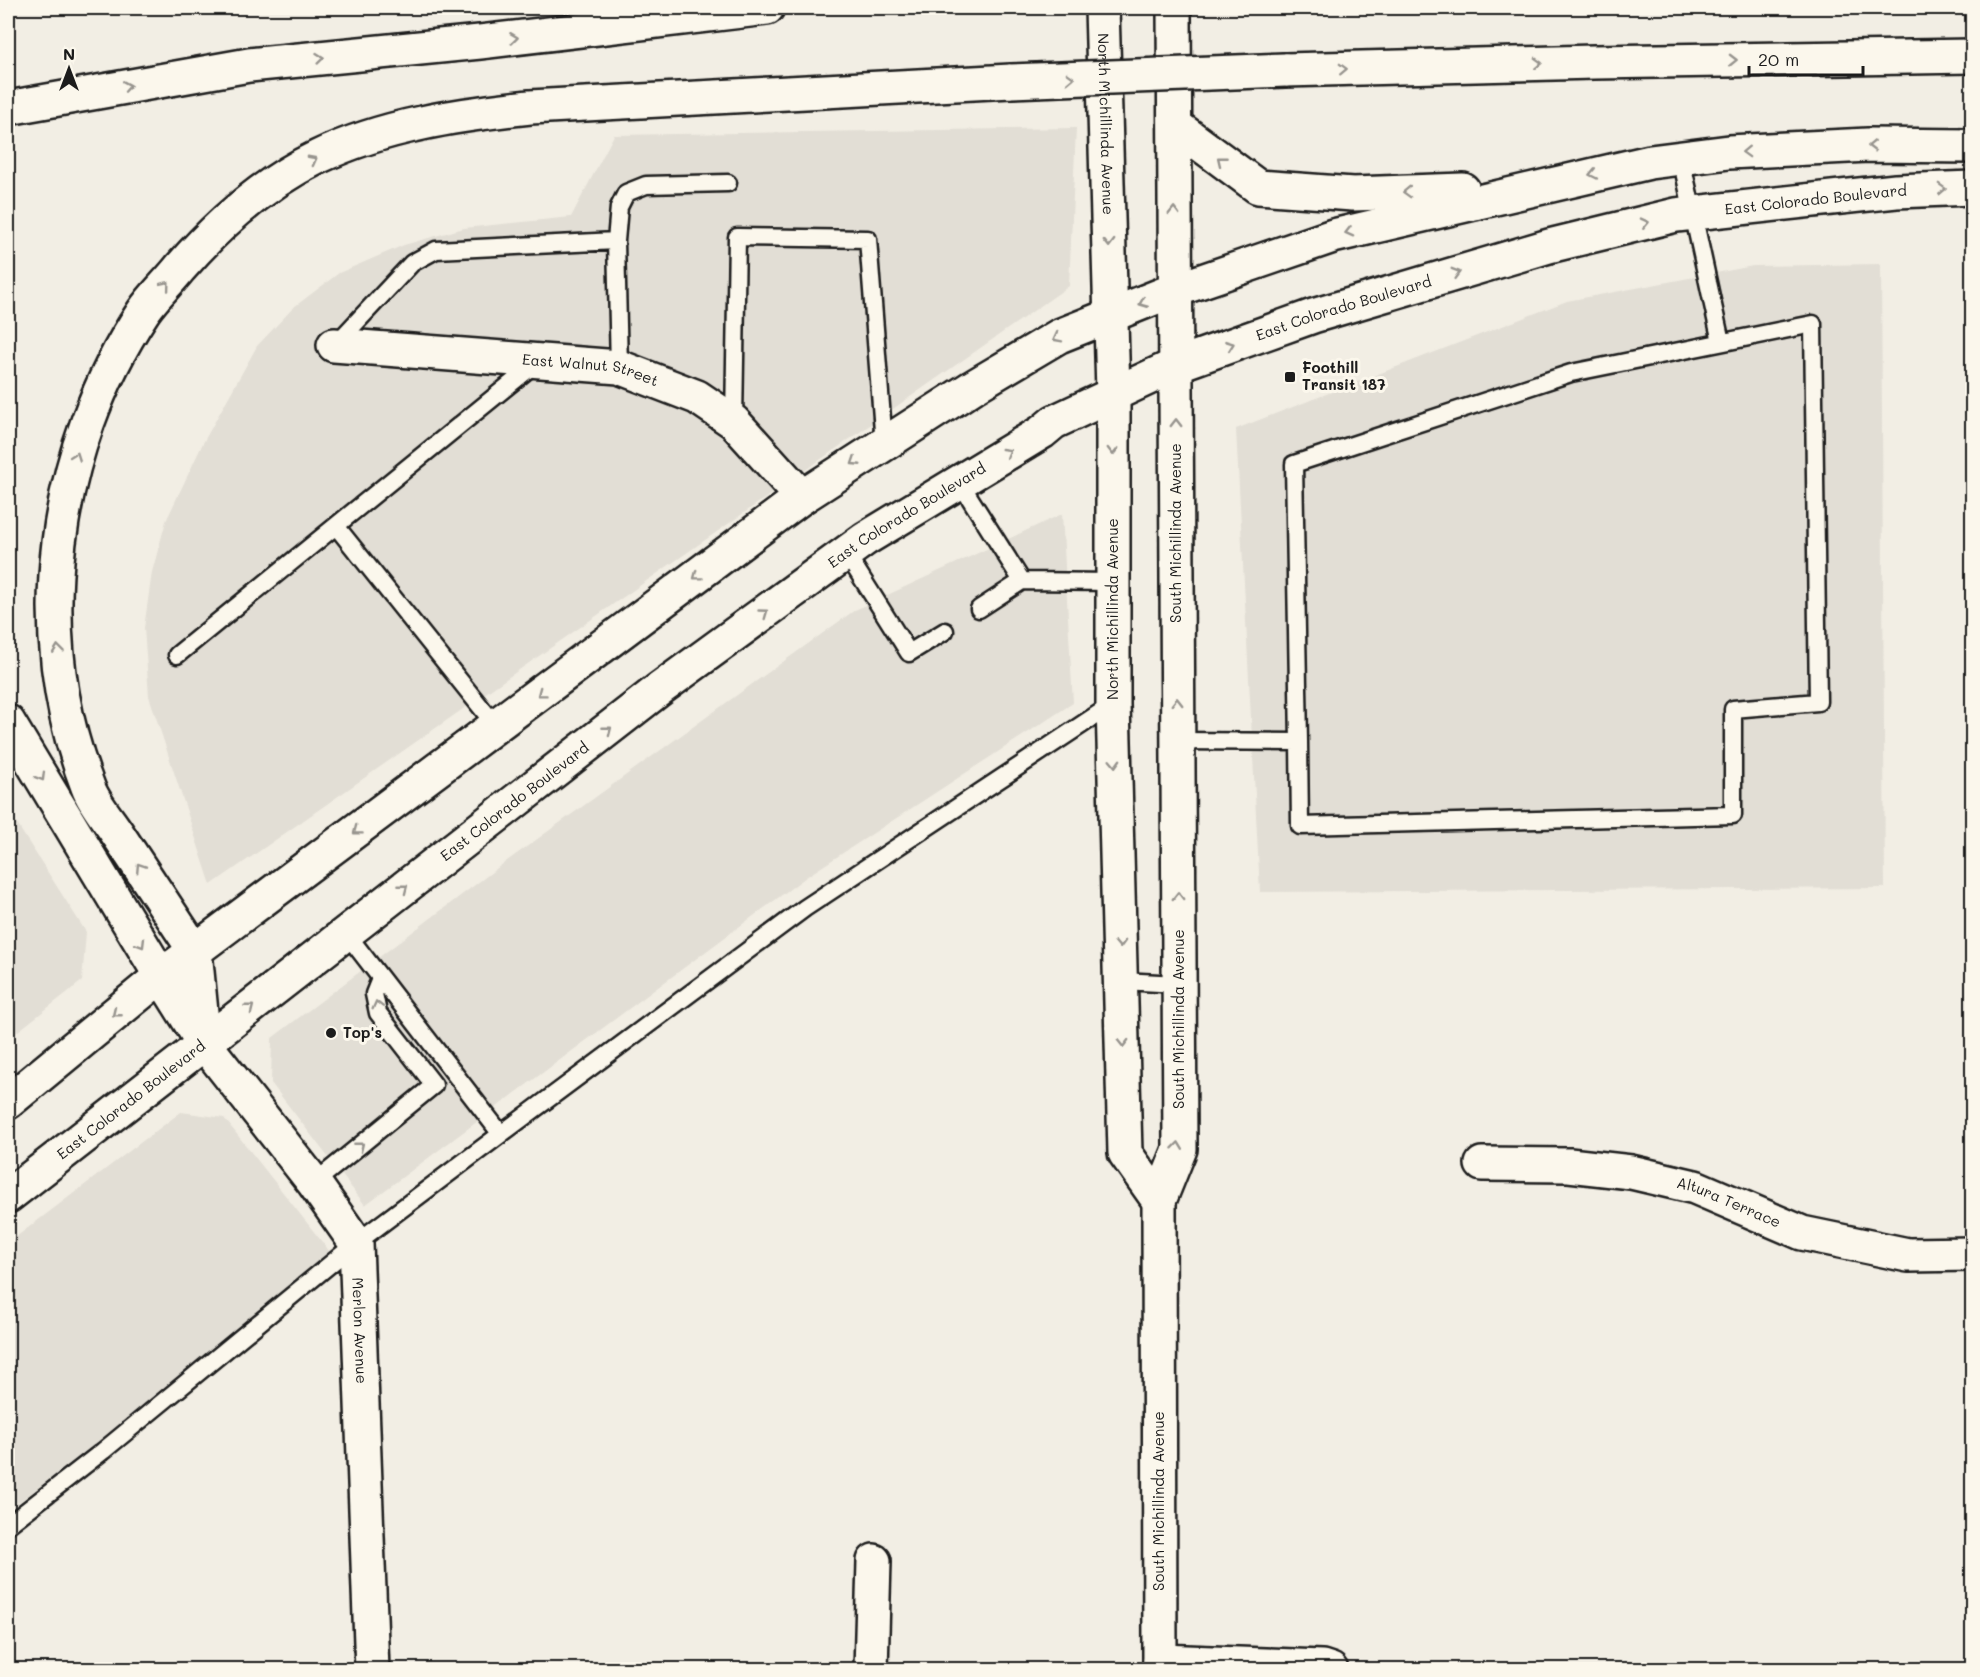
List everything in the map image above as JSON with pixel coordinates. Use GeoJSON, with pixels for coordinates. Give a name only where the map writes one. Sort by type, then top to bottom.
{"type":"FeatureCollection","features":[{"type":"Feature","properties":{"kind":"main road"},"geometry":{"type":"LineString","coordinates":[[8,108],[249,65],[480,42],[767,8]]}},
{"type":"Feature","properties":{"kind":"main road","name":"North Michillinda Avenue"},"geometry":{"type":"LineString","coordinates":[[1102,8],[1113,392],[1113,704],[1125,1153],[1159,1201]]}},
{"type":"Feature","properties":{"kind":"main road"},"geometry":{"type":"LineString","coordinates":[[1174,8],[1176,365]]}},
{"type":"Feature","properties":{"kind":"main road"},"geometry":{"type":"LineString","coordinates":[[204,1043],[195,951],[88,789],[65,707],[57,634],[56,552],[70,474],[101,388],[144,310],[206,238],[253,196],[318,157],[387,131],[459,115],[542,107],[1011,81],[1285,70],[1972,56]]}},
{"type":"Feature","properties":{"kind":"main road"},"geometry":{"type":"LineString","coordinates":[[1176,126],[1258,187],[1353,194],[1528,189]]}},
{"type":"Feature","properties":{"kind":"main road"},"geometry":{"type":"LineString","coordinates":[[8,1102],[161,976],[802,497],[1059,336],[1175,291],[1333,236],[1650,162],[1729,152],[1868,146],[1972,146]]}},
{"type":"Feature","properties":{"kind":"main road","name":"East Colorado Boulevard"},"geometry":{"type":"LineString","coordinates":[[8,1196],[661,688],[846,553],[959,481],[1042,432],[1054,422],[1113,392],[1176,365],[1313,316],[1549,246],[1693,213],[1896,190],[1972,188]]}},
{"type":"Feature","properties":{"kind":"main road","name":"East Walnut Street"},"geometry":{"type":"LineString","coordinates":[[334,345],[619,367],[697,397],[734,422],[802,497]]}},
{"type":"Feature","properties":{"kind":"main road","name":"South Michillinda Avenue"},"geometry":{"type":"LineString","coordinates":[[1160,1665],[1159,1201],[1180,1149],[1176,365]]}},
{"type":"Feature","properties":{"kind":"main road"},"geometry":{"type":"LineString","coordinates":[[8,722],[204,1043],[314,1183],[356,1243]]}},
{"type":"Feature","properties":{"kind":"main road","name":"Altura Terrace"},"geometry":{"type":"LineString","coordinates":[[1482,1164],[1569,1165],[1631,1172],[1695,1187],[1802,1233],[1908,1255],[1972,1254]]}},
{"type":"Feature","properties":{"kind":"main road","name":"Merlon Avenue"},"geometry":{"type":"LineString","coordinates":[[356,1243],[372,1670]]}},
{"type":"Feature","properties":{"kind":"main road"},"geometry":{"type":"LineString","coordinates":[[871,1670],[873,1562]]}},
{"type":"Feature","properties":{"kind":"main road"},"geometry":{"type":"LineString","coordinates":[[1160,1665],[1311,1666],[1331,1670]]}},
{"type":"Feature","properties":{"kind":"lane"},"geometry":{"type":"LineString","coordinates":[[1681,158],[1721,342]]}},
{"type":"Feature","properties":{"kind":"lane"},"geometry":{"type":"LineString","coordinates":[[619,367],[616,241],[619,207],[626,193],[646,185],[728,183]]}},
{"type":"Feature","properties":{"kind":"lane"},"geometry":{"type":"LineString","coordinates":[[734,422],[737,237],[868,239],[884,444]]}},
{"type":"Feature","properties":{"kind":"lane"},"geometry":{"type":"LineString","coordinates":[[334,345],[412,263],[436,250],[616,241]]}},
{"type":"Feature","properties":{"kind":"lane"},"geometry":{"type":"LineString","coordinates":[[1813,324],[1818,702],[1733,709],[1733,815],[1300,825],[1299,742],[1294,464],[1571,373],[1813,324]]}},
{"type":"Feature","properties":{"kind":"lane"},"geometry":{"type":"LineString","coordinates":[[177,655],[539,360]]}},
{"type":"Feature","properties":{"kind":"lane"},"geometry":{"type":"LineString","coordinates":[[959,481],[1022,581]]}},
{"type":"Feature","properties":{"kind":"lane"},"geometry":{"type":"LineString","coordinates":[[336,526],[496,726]]}},
{"type":"Feature","properties":{"kind":"lane"},"geometry":{"type":"LineString","coordinates":[[846,553],[909,653],[945,631]]}},
{"type":"Feature","properties":{"kind":"lane"},"geometry":{"type":"LineString","coordinates":[[979,609],[1022,581],[1113,582]]}},
{"type":"Feature","properties":{"kind":"lane"},"geometry":{"type":"LineString","coordinates":[[8,1525],[103,1451],[356,1243],[805,908],[1113,704]]}},
{"type":"Feature","properties":{"kind":"lane"},"geometry":{"type":"LineString","coordinates":[[1177,741],[1299,742]]}},
{"type":"Feature","properties":{"kind":"lane"},"geometry":{"type":"LineString","coordinates":[[346,933],[501,1134]]}},
{"type":"Feature","properties":{"kind":"lane"},"geometry":{"type":"LineString","coordinates":[[314,1183],[434,1085],[378,1013],[374,994],[380,979]]}},
{"type":"Feature","properties":{"kind":"lane"},"geometry":{"type":"LineString","coordinates":[[1122,981],[1178,984]]}},
{"type":"Feature","properties":{"kind":"shaded area"},"geometry":{"type":"Polygon","coordinates":[[[1076,128],[1069,286],[211,885],[149,696],[144,628],[152,572],[166,521],[203,443],[257,346],[294,307],[339,273],[404,245],[464,228],[571,217],[614,135],[1076,128]]]}},
{"type":"Feature","properties":{"kind":"shaded area"},"geometry":{"type":"Polygon","coordinates":[[[1881,264],[1885,888],[1260,892],[1236,429],[1567,301],[1753,266],[1881,264]]]}},
{"type":"Feature","properties":{"kind":"shaded area"},"geometry":{"type":"Polygon","coordinates":[[[1062,514],[1073,703],[806,877],[365,1205],[271,1083],[272,1038],[500,866],[855,610],[1062,514]]]}},
{"type":"Feature","properties":{"kind":"shaded area"},"geometry":{"type":"Polygon","coordinates":[[[8,810],[86,932],[82,981],[8,1039],[8,810]]]}},
{"type":"Feature","properties":{"kind":"shaded area"},"geometry":{"type":"Polygon","coordinates":[[[181,1112],[224,1118],[330,1252],[114,1431],[8,1510],[8,1243],[181,1112]]]}},
{"type":"Feature","properties":{"kind":"place","name":"Foothill Transit 187"},"geometry":{"type":"Point","coordinates":[1290,377]}},
{"type":"Feature","properties":{"kind":"place","name":"Top's"},"geometry":{"type":"Point","coordinates":[331,1033]}}]}
